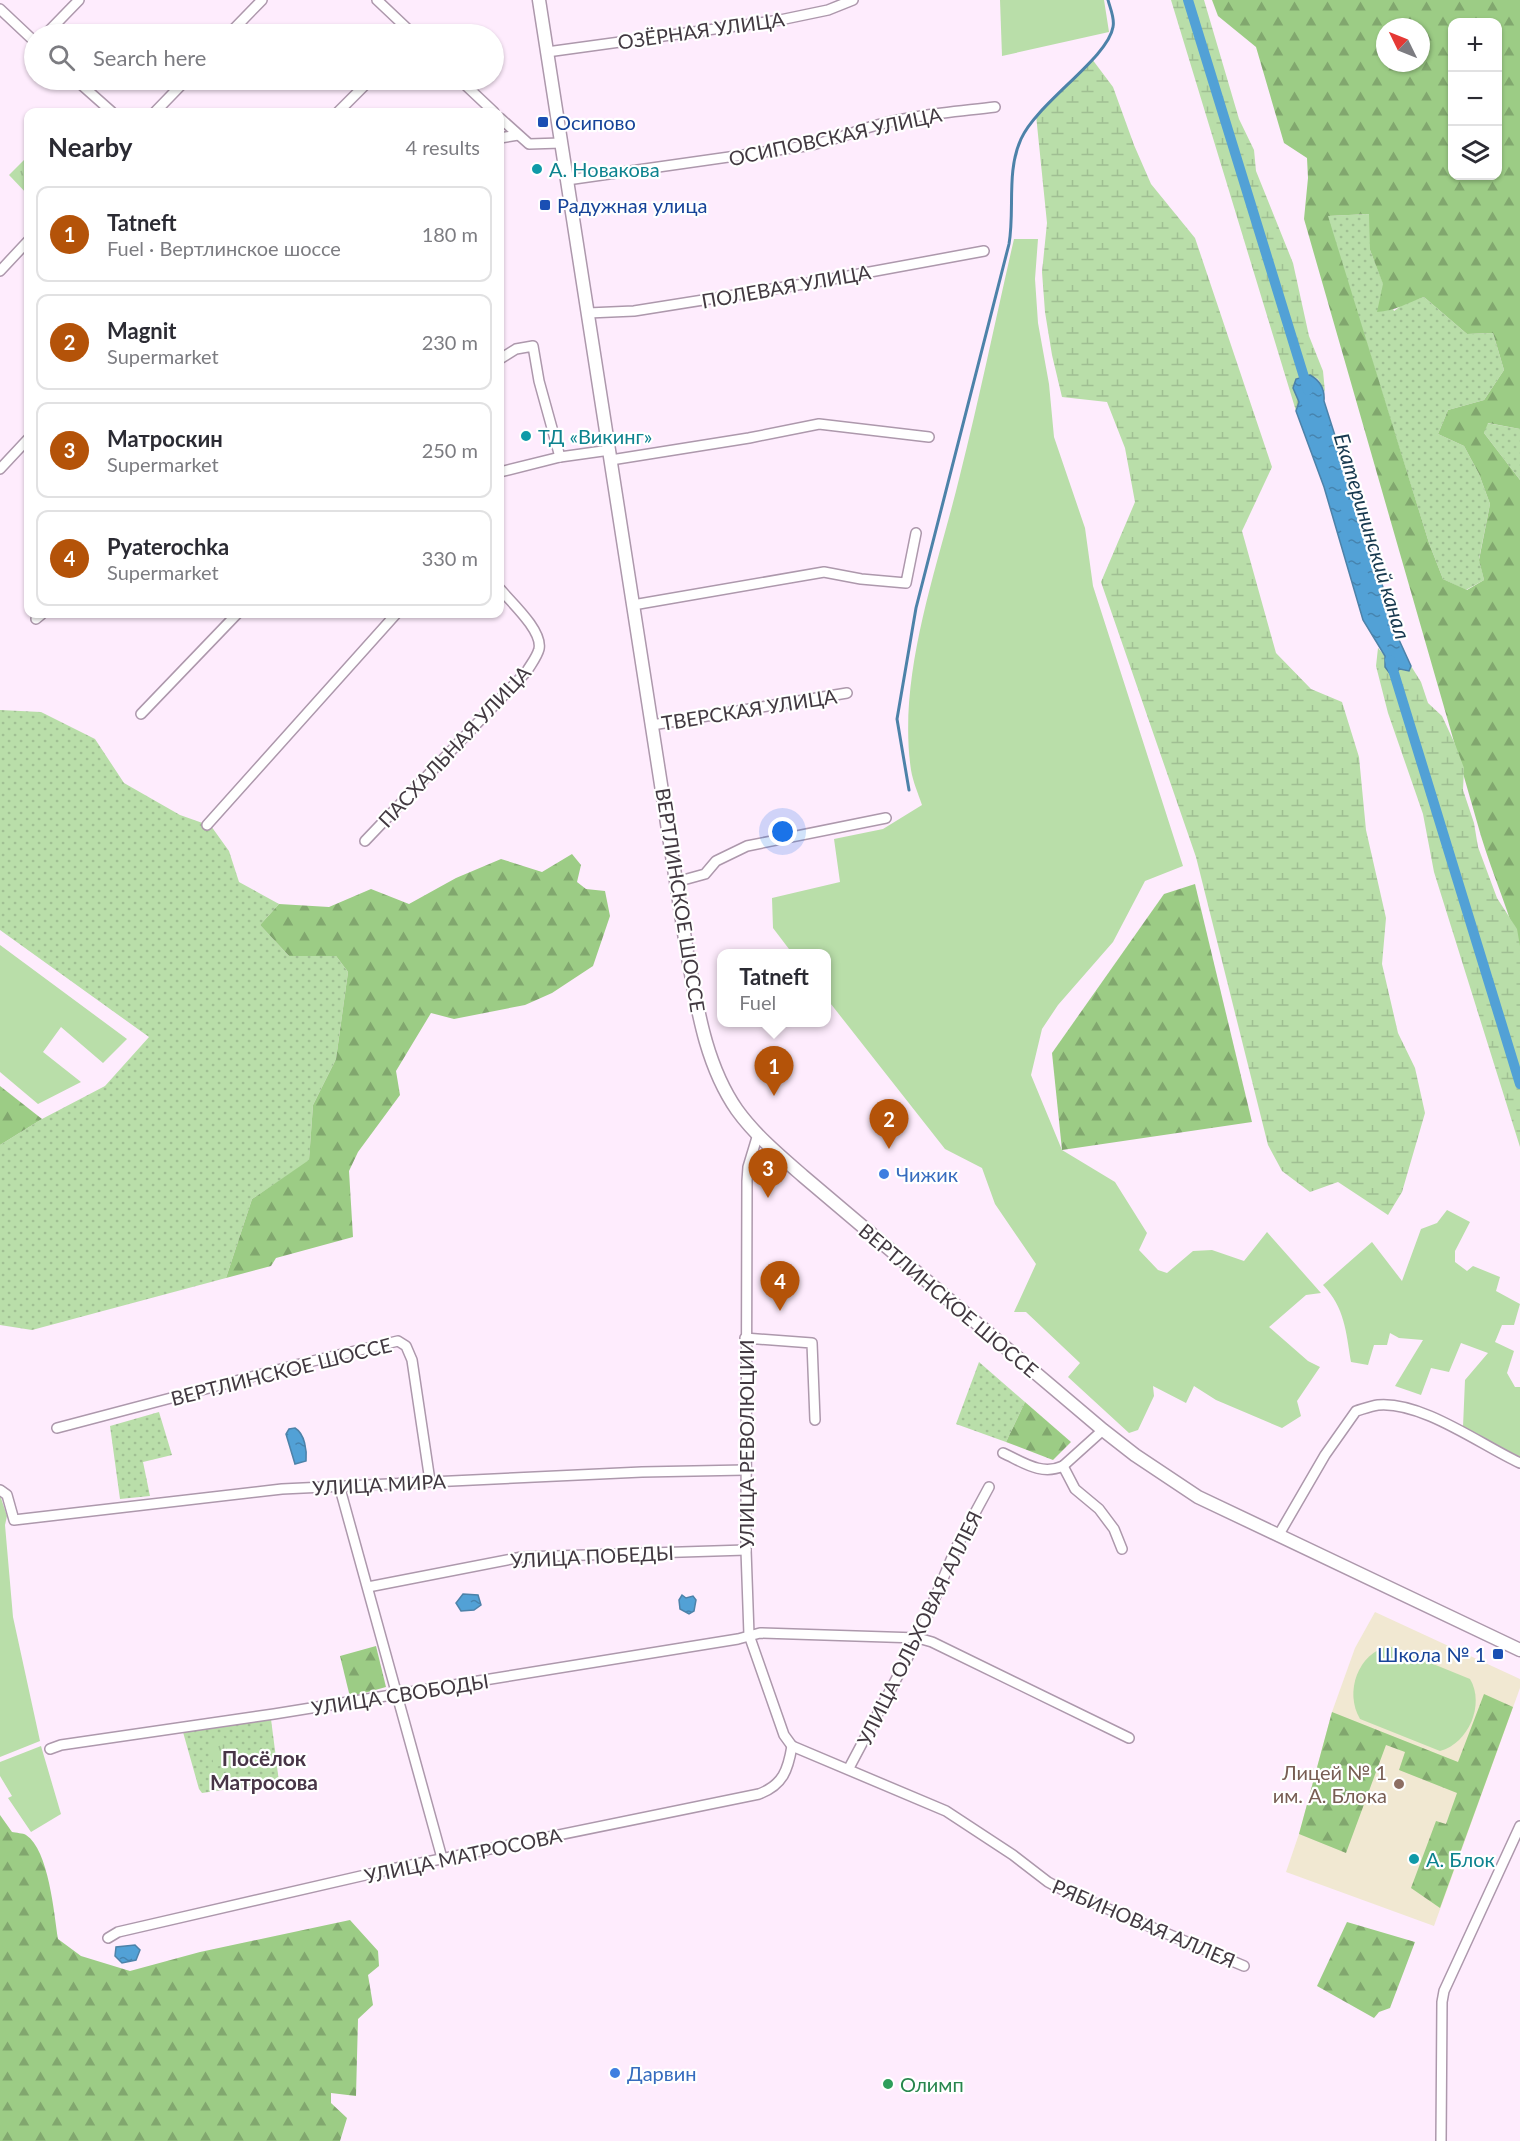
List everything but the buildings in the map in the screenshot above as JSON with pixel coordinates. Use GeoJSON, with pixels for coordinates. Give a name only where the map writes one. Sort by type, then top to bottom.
{"type":"FeatureCollection","features":[{"type":"Feature","properties":{"kind":"main road","name":"ВЕРТЛИНСКОЕ ШОССЕ"},"geometry":{"type":"LineString","coordinates":[[539,0],[696,1003],[710,1054],[731,1100],[758,1134],[803,1176],[1103,1430],[1171,1481],[1278,1536],[1520,1650]]}},
{"type":"Feature","properties":{"kind":"street"},"geometry":{"type":"LineString","coordinates":[[56,24],[79,0]]}},
{"type":"Feature","properties":{"kind":"street"},"geometry":{"type":"LineString","coordinates":[[239,24],[262,0]]}},
{"type":"Feature","properties":{"kind":"street"},"geometry":{"type":"LineString","coordinates":[[376,0],[402,24]]}},
{"type":"Feature","properties":{"kind":"street","name":"ОЗЁРНАЯ УЛИЦА"},"geometry":{"type":"LineString","coordinates":[[547,52],[780,20],[828,10],[853,0]]}},
{"type":"Feature","properties":{"kind":"street"},"geometry":{"type":"LineString","coordinates":[[0,9],[24,32]]}},
{"type":"Feature","properties":{"kind":"street"},"geometry":{"type":"LineString","coordinates":[[87,90],[108,108]]}},
{"type":"Feature","properties":{"kind":"street"},"geometry":{"type":"LineString","coordinates":[[159,108],[176,90]]}},
{"type":"Feature","properties":{"kind":"street"},"geometry":{"type":"LineString","coordinates":[[343,108],[360,90]]}},
{"type":"Feature","properties":{"kind":"street"},"geometry":{"type":"LineString","coordinates":[[471,90],[490,108]]}},
{"type":"Feature","properties":{"kind":"street","name":"ОСИПОВСКАЯ УЛИЦА"},"geometry":{"type":"LineString","coordinates":[[567,180],[807,146],[837,140],[892,123],[995,107]]}},
{"type":"Feature","properties":{"kind":"street"},"geometry":{"type":"LineString","coordinates":[[504,122],[529,144],[561,143]]}},
{"type":"Feature","properties":{"kind":"street"},"geometry":{"type":"LineString","coordinates":[[504,137],[518,135]]}},
{"type":"Feature","properties":{"kind":"street"},"geometry":{"type":"LineString","coordinates":[[0,272],[24,245]]}},
{"type":"Feature","properties":{"kind":"street","name":"ПОЛЕВАЯ УЛИЦА"},"geometry":{"type":"LineString","coordinates":[[588,313],[646,309],[810,283],[984,251]]}},
{"type":"Feature","properties":{"kind":"street"},"geometry":{"type":"LineString","coordinates":[[504,356],[516,349],[533,346],[539,381],[560,457]]}},
{"type":"Feature","properties":{"kind":"street"},"geometry":{"type":"LineString","coordinates":[[504,472],[560,457],[610,455],[748,438],[819,424],[929,437]]}},
{"type":"Feature","properties":{"kind":"street"},"geometry":{"type":"LineString","coordinates":[[0,469],[24,443]]}},
{"type":"Feature","properties":{"kind":"street"},"geometry":{"type":"LineString","coordinates":[[633,605],[824,572],[861,579],[906,583],[916,533]]}},
{"type":"Feature","properties":{"kind":"street","name":"ПАСХАЛЬНАЯ УЛИЦА"},"geometry":{"type":"LineString","coordinates":[[365,841],[526,671],[535,658],[539,646],[534,630],[504,594]]}},
{"type":"Feature","properties":{"kind":"street"},"geometry":{"type":"LineString","coordinates":[[141,714],[233,618]]}},
{"type":"Feature","properties":{"kind":"street"},"geometry":{"type":"LineString","coordinates":[[207,825],[392,618]]}},
{"type":"Feature","properties":{"kind":"street","name":"ТВЕРСКАЯ УЛИЦА"},"geometry":{"type":"LineString","coordinates":[[651,725],[847,693]]}},
{"type":"Feature","properties":{"kind":"street"},"geometry":{"type":"LineString","coordinates":[[676,882],[705,874],[716,861],[734,850],[886,818]]}},
{"type":"Feature","properties":{"kind":"street","name":"УЛИЦА РЕВОЛЮЦИИ"},"geometry":{"type":"LineString","coordinates":[[758,1134],[748,1167],[747,1181],[746,1550],[750,1635],[784,1735],[792,1746]]}},
{"type":"Feature","properties":{"kind":"street"},"geometry":{"type":"LineString","coordinates":[[746,1338],[812,1343],[815,1420]]}},
{"type":"Feature","properties":{"kind":"street","name":"ВЕРТЛИНСКОЕ ШОССЕ"},"geometry":{"type":"LineString","coordinates":[[57,1428],[300,1364],[398,1341],[406,1346],[412,1360],[430,1481]]}},
{"type":"Feature","properties":{"kind":"street"},"geometry":{"type":"LineString","coordinates":[[1278,1536],[1325,1455],[1356,1411],[1379,1405],[1420,1413],[1520,1463]]}},
{"type":"Feature","properties":{"kind":"street"},"geometry":{"type":"LineString","coordinates":[[1003,1453],[1041,1470],[1051,1471],[1063,1466],[1103,1430]]}},
{"type":"Feature","properties":{"kind":"street"},"geometry":{"type":"LineString","coordinates":[[1063,1466],[1075,1489],[1099,1509],[1114,1528],[1122,1549]]}},
{"type":"Feature","properties":{"kind":"street","name":"УЛИЦА МИРА"},"geometry":{"type":"LineString","coordinates":[[0,1490],[7,1495],[14,1520],[282,1489],[339,1485],[746,1470]]}},
{"type":"Feature","properties":{"kind":"street"},"geometry":{"type":"LineString","coordinates":[[339,1485],[442,1858]]}},
{"type":"Feature","properties":{"kind":"street","name":"УЛИЦА ОЛЬХОВАЯ АЛЛЕЯ"},"geometry":{"type":"LineString","coordinates":[[849,1768],[918,1638],[956,1548],[989,1487]]}},
{"type":"Feature","properties":{"kind":"street","name":"УЛИЦА ПОБЕДЫ"},"geometry":{"type":"LineString","coordinates":[[368,1587],[522,1557],[746,1550]]}},
{"type":"Feature","properties":{"kind":"street","name":"УЛИЦА СВОБОДЫ"},"geometry":{"type":"LineString","coordinates":[[50,1749],[738,1639],[750,1635],[918,1638]]}},
{"type":"Feature","properties":{"kind":"street"},"geometry":{"type":"LineString","coordinates":[[918,1638],[932,1642],[1130,1738]]}},
{"type":"Feature","properties":{"kind":"street","name":"РЯБИНОВАЯ АЛЛЕЯ"},"geometry":{"type":"LineString","coordinates":[[792,1746],[849,1768],[946,1811],[1013,1855],[1048,1882],[1138,1924],[1244,1966]]}},
{"type":"Feature","properties":{"kind":"street","name":"УЛИЦА МАТРОСОВА"},"geometry":{"type":"LineString","coordinates":[[108,1938],[118,1932],[442,1858],[759,1794],[781,1781],[789,1765],[792,1746]]}},
{"type":"Feature","properties":{"kind":"street"},"geometry":{"type":"LineString","coordinates":[[1441,2141],[1444,1991],[1520,1826]]}},
{"type":"Feature","properties":{"kind":"shaded area","name":"Лицей № 1 им. А. Блока"},"geometry":{"type":"Polygon","coordinates":[[[1375,1612],[1520,1679],[1520,1688],[1434,1926],[1286,1872],[1299,1834],[1332,1712],[1355,1648],[1375,1612]]]}},
{"type":"Feature","properties":{"kind":"green space"},"geometry":{"type":"Polygon","coordinates":[[[1000,0],[1104,0],[1109,32],[1002,56],[1000,0]]]}},
{"type":"Feature","properties":{"kind":"green space"},"geometry":{"type":"Polygon","coordinates":[[[1171,0],[1204,0],[1239,119],[1254,150],[1256,171],[1293,263],[1309,336],[1323,371],[1325,392],[1318,379],[1310,375],[1296,379],[1299,402],[1296,411],[1171,0]]]}},
{"type":"Feature","properties":{"kind":"green space"},"geometry":{"type":"Polygon","coordinates":[[[1212,0],[1520,0],[1520,429],[1488,423],[1484,433],[1520,480],[1520,953],[1481,836],[1304,219],[1308,178],[1307,158],[1284,143],[1256,47],[1218,16],[1212,0]],[[1369,214],[1328,216],[1429,543],[1443,579],[1467,590],[1484,580],[1479,560],[1490,504],[1479,474],[1464,446],[1438,434],[1448,410],[1484,400],[1504,370],[1493,333],[1467,334],[1424,297],[1377,312],[1383,284],[1370,250],[1369,214]]]}},
{"type":"Feature","properties":{"kind":"green space"},"geometry":{"type":"Polygon","coordinates":[[[1092,59],[1113,87],[1151,184],[1195,238],[1272,467],[1242,531],[1276,653],[1311,689],[1342,702],[1359,757],[1366,830],[1386,918],[1382,964],[1398,1033],[1415,1068],[1425,1113],[1402,1192],[1388,1215],[1338,1182],[1310,1192],[1282,1171],[1268,1145],[1196,857],[1101,582],[1135,502],[1125,448],[1107,402],[1062,397],[1045,312],[1042,272],[1047,223],[1036,115],[1092,59]]]}},
{"type":"Feature","properties":{"kind":"green space"},"geometry":{"type":"Polygon","coordinates":[[[24,160],[24,191],[9,175],[24,160]]]}},
{"type":"Feature","properties":{"kind":"green space"},"geometry":{"type":"Polygon","coordinates":[[[1370,214],[1370,250],[1394,311],[1405,303],[1424,297],[1467,334],[1493,333],[1504,370],[1484,400],[1448,410],[1438,434],[1464,446],[1479,474],[1490,504],[1479,559],[1484,580],[1466,590],[1443,579],[1429,543],[1327,216],[1370,214]]]}},
{"type":"Feature","properties":{"kind":"green space"},"geometry":{"type":"Polygon","coordinates":[[[1014,239],[1038,239],[1035,279],[1038,323],[1049,384],[1054,437],[1085,528],[1093,586],[1183,866],[1145,881],[1113,942],[1058,1005],[1042,1029],[1031,1075],[1062,1150],[1115,1182],[1147,1233],[1139,1250],[1158,1270],[1167,1273],[1193,1251],[1212,1250],[1244,1261],[1267,1232],[1321,1293],[1306,1295],[1269,1327],[1308,1361],[1320,1367],[1297,1401],[1301,1416],[1282,1428],[1216,1400],[1194,1386],[1186,1403],[1153,1386],[1154,1396],[1138,1430],[1129,1433],[1068,1377],[1080,1363],[1026,1312],[1014,1312],[1036,1264],[995,1204],[982,1168],[945,1149],[831,1004],[831,949],[789,949],[773,928],[772,898],[840,882],[834,839],[883,829],[922,805],[911,770],[908,734],[910,696],[922,621],[974,416],[1014,239]]]}},
{"type":"Feature","properties":{"kind":"green space"},"geometry":{"type":"Polygon","coordinates":[[[1487,423],[1520,429],[1520,480],[1484,433],[1487,423]]]}},
{"type":"Feature","properties":{"kind":"green space"},"geometry":{"type":"Polygon","coordinates":[[[1378,648],[1385,656],[1385,667],[1409,671],[1411,666],[1421,682],[1428,703],[1442,716],[1464,768],[1463,790],[1474,823],[1478,847],[1497,898],[1517,929],[1520,946],[1520,1147],[1434,872],[1423,814],[1388,713],[1376,666],[1378,648]]]}},
{"type":"Feature","properties":{"kind":"green space"},"geometry":{"type":"Polygon","coordinates":[[[0,710],[41,712],[95,739],[124,783],[180,815],[211,826],[229,851],[239,882],[279,904],[260,925],[289,956],[336,956],[348,972],[336,1059],[313,1105],[309,1161],[252,1199],[226,1278],[32,1330],[0,1325],[0,1145],[42,1119],[105,1086],[149,1037],[0,930],[0,710]]]}},
{"type":"Feature","properties":{"kind":"green space"},"geometry":{"type":"Polygon","coordinates":[[[572,854],[581,865],[577,882],[586,889],[605,891],[610,916],[593,966],[552,993],[525,1005],[454,1019],[431,1013],[396,1071],[400,1095],[358,1152],[349,1171],[353,1237],[276,1258],[271,1266],[226,1278],[252,1199],[309,1160],[313,1105],[336,1059],[348,972],[336,956],[289,956],[260,925],[279,904],[329,907],[371,889],[409,904],[456,878],[501,859],[542,872],[572,854]]]}},
{"type":"Feature","properties":{"kind":"green space"},"geometry":{"type":"Polygon","coordinates":[[[1195,884],[1252,1122],[1062,1150],[1052,1053],[1164,894],[1195,884]]]}},
{"type":"Feature","properties":{"kind":"green space"},"geometry":{"type":"Polygon","coordinates":[[[0,945],[127,1039],[103,1063],[61,1027],[43,1052],[81,1082],[38,1104],[0,1072],[0,945]]]}},
{"type":"Feature","properties":{"kind":"green space"},"geometry":{"type":"Polygon","coordinates":[[[0,1086],[42,1119],[0,1145],[0,1086]]]}},
{"type":"Feature","properties":{"kind":"green space"},"geometry":{"type":"Polygon","coordinates":[[[1447,1210],[1470,1222],[1455,1251],[1455,1262],[1467,1271],[1473,1266],[1500,1277],[1496,1291],[1520,1304],[1514,1325],[1502,1325],[1495,1342],[1514,1351],[1507,1373],[1515,1387],[1520,1387],[1520,1459],[1463,1427],[1465,1380],[1488,1353],[1461,1343],[1449,1372],[1431,1368],[1421,1395],[1395,1386],[1423,1340],[1399,1338],[1390,1333],[1387,1345],[1374,1345],[1368,1365],[1351,1362],[1340,1312],[1323,1285],[1372,1242],[1402,1281],[1421,1229],[1437,1223],[1447,1210]]]}},
{"type":"Feature","properties":{"kind":"green space"},"geometry":{"type":"Polygon","coordinates":[[[979,1362],[1025,1402],[1006,1442],[956,1424],[979,1362]]]}},
{"type":"Feature","properties":{"kind":"green space"},"geometry":{"type":"Polygon","coordinates":[[[1025,1402],[1071,1442],[1053,1460],[1006,1442],[1025,1402]]]}},
{"type":"Feature","properties":{"kind":"green space"},"geometry":{"type":"Polygon","coordinates":[[[159,1412],[172,1455],[143,1462],[150,1496],[120,1499],[110,1426],[159,1412]]]}},
{"type":"Feature","properties":{"kind":"green space"},"geometry":{"type":"Polygon","coordinates":[[[0,1495],[7,1516],[5,1525],[13,1617],[40,1741],[0,1757],[0,1495]]]}},
{"type":"Feature","properties":{"kind":"green space"},"geometry":{"type":"Polygon","coordinates":[[[376,1646],[386,1687],[350,1697],[340,1656],[376,1646]]]}},
{"type":"Feature","properties":{"kind":"green space"},"geometry":{"type":"Polygon","coordinates":[[[1389,1646],[1470,1679],[1476,1700],[1475,1711],[1466,1731],[1450,1747],[1440,1751],[1360,1719],[1353,1697],[1357,1675],[1369,1657],[1389,1646]]]}},
{"type":"Feature","properties":{"kind":"green space"},"geometry":{"type":"Polygon","coordinates":[[[1484,1694],[1513,1707],[1440,1908],[1411,1888],[1436,1821],[1446,1824],[1457,1793],[1399,1770],[1405,1752],[1386,1745],[1346,1853],[1299,1834],[1332,1712],[1458,1762],[1484,1694]]]}},
{"type":"Feature","properties":{"kind":"green space"},"geometry":{"type":"Polygon","coordinates":[[[271,1719],[279,1782],[202,1793],[183,1732],[271,1719]]]}},
{"type":"Feature","properties":{"kind":"green space"},"geometry":{"type":"Polygon","coordinates":[[[224,1737],[230,1764],[214,1767],[209,1740],[224,1737]]]}},
{"type":"Feature","properties":{"kind":"green space"},"geometry":{"type":"Polygon","coordinates":[[[41,1746],[61,1814],[31,1832],[8,1798],[12,1796],[0,1776],[0,1762],[41,1746]]]}},
{"type":"Feature","properties":{"kind":"green space"},"geometry":{"type":"Polygon","coordinates":[[[0,1815],[12,1832],[26,1835],[40,1854],[49,1883],[58,1939],[81,1956],[130,1971],[200,1952],[350,1920],[378,1951],[379,1966],[368,1975],[373,2005],[358,2019],[356,2096],[331,2093],[331,2103],[347,2118],[340,2141],[0,2141],[0,1815]]]}},
{"type":"Feature","properties":{"kind":"green space"},"geometry":{"type":"Polygon","coordinates":[[[1347,1922],[1415,1942],[1390,2008],[1379,2012],[1374,2018],[1317,1986],[1347,1922]]]}},
{"type":"Feature","properties":{"kind":"water"},"geometry":{"type":"Polygon","coordinates":[[[1310,375],[1320,383],[1323,389],[1324,401],[1344,464],[1356,484],[1358,504],[1395,631],[1411,666],[1409,671],[1400,669],[1391,675],[1385,667],[1385,656],[1363,620],[1324,487],[1296,411],[1299,402],[1293,388],[1296,379],[1310,375]]]}},
{"type":"Feature","properties":{"kind":"water"},"geometry":{"type":"Polygon","coordinates":[[[295,1428],[303,1438],[306,1461],[295,1464],[286,1434],[289,1429],[295,1428]]]}},
{"type":"Feature","properties":{"kind":"water"},"geometry":{"type":"Polygon","coordinates":[[[463,1594],[478,1595],[481,1605],[474,1610],[461,1611],[456,1603],[463,1594]]]}},
{"type":"Feature","properties":{"kind":"water"},"geometry":{"type":"Polygon","coordinates":[[[682,1595],[686,1598],[693,1596],[696,1600],[694,1611],[689,1614],[680,1609],[679,1600],[682,1595]]]}},
{"type":"Feature","properties":{"kind":"water"},"geometry":{"type":"Polygon","coordinates":[[[135,1945],[140,1950],[136,1960],[122,1963],[115,1956],[116,1947],[135,1945]]]}},
{"type":"Feature","properties":{"kind":"waterway"},"geometry":{"type":"LineString","coordinates":[[909,790],[897,719],[916,608],[1009,244],[1012,178],[1016,152],[1029,125],[1099,53],[1108,39],[1113,27],[1113,17],[1108,0]]}},
{"type":"Feature","properties":{"kind":"waterway","name":"Екатерининский канал"},"geometry":{"type":"LineString","coordinates":[[1188,0],[1308,390]]}},
{"type":"Feature","properties":{"kind":"waterway","name":"Екатерининский канал"},"geometry":{"type":"LineString","coordinates":[[1390,660],[1520,1084]]}},
{"type":"Feature","properties":{"kind":"place","name":"Осипово"},"geometry":{"type":"Point","coordinates":[543,122]}},
{"type":"Feature","properties":{"kind":"place","name":"А. Новакова"},"geometry":{"type":"Point","coordinates":[537,169]}},
{"type":"Feature","properties":{"kind":"place","name":"Радужная улица"},"geometry":{"type":"Point","coordinates":[545,205]}},
{"type":"Feature","properties":{"kind":"place","name":"ТД «Викинг»"},"geometry":{"type":"Point","coordinates":[526,436]}},
{"type":"Feature","properties":{"kind":"place","name":"Tatneft"},"geometry":{"type":"Point","coordinates":[774,1096]}},
{"type":"Feature","properties":{"kind":"place","name":"Magnit"},"geometry":{"type":"Point","coordinates":[889,1149]}},
{"type":"Feature","properties":{"kind":"place","name":"Чижик"},"geometry":{"type":"Point","coordinates":[884,1174]}},
{"type":"Feature","properties":{"kind":"place","name":"Матроскин"},"geometry":{"type":"Point","coordinates":[768,1198]}},
{"type":"Feature","properties":{"kind":"place","name":"Pyaterochka"},"geometry":{"type":"Point","coordinates":[780,1311]}},
{"type":"Feature","properties":{"kind":"place","name":"Школа № 1"},"geometry":{"type":"Point","coordinates":[1498,1654]}},
{"type":"Feature","properties":{"kind":"place","name":"Лицей № 1 им. А. Блока"},"geometry":{"type":"Point","coordinates":[1399,1784]}},
{"type":"Feature","properties":{"kind":"place","name":"А. Блок"},"geometry":{"type":"Point","coordinates":[1414,1859]}},
{"type":"Feature","properties":{"kind":"place","name":"Дарвин"},"geometry":{"type":"Point","coordinates":[615,2073]}},
{"type":"Feature","properties":{"kind":"place","name":"Олимп"},"geometry":{"type":"Point","coordinates":[888,2084]}},
{"type":"Feature","properties":{"kind":"district","name":"Посёлок Матросова"},"geometry":{"type":"Point","coordinates":[264,1769]}}]}
